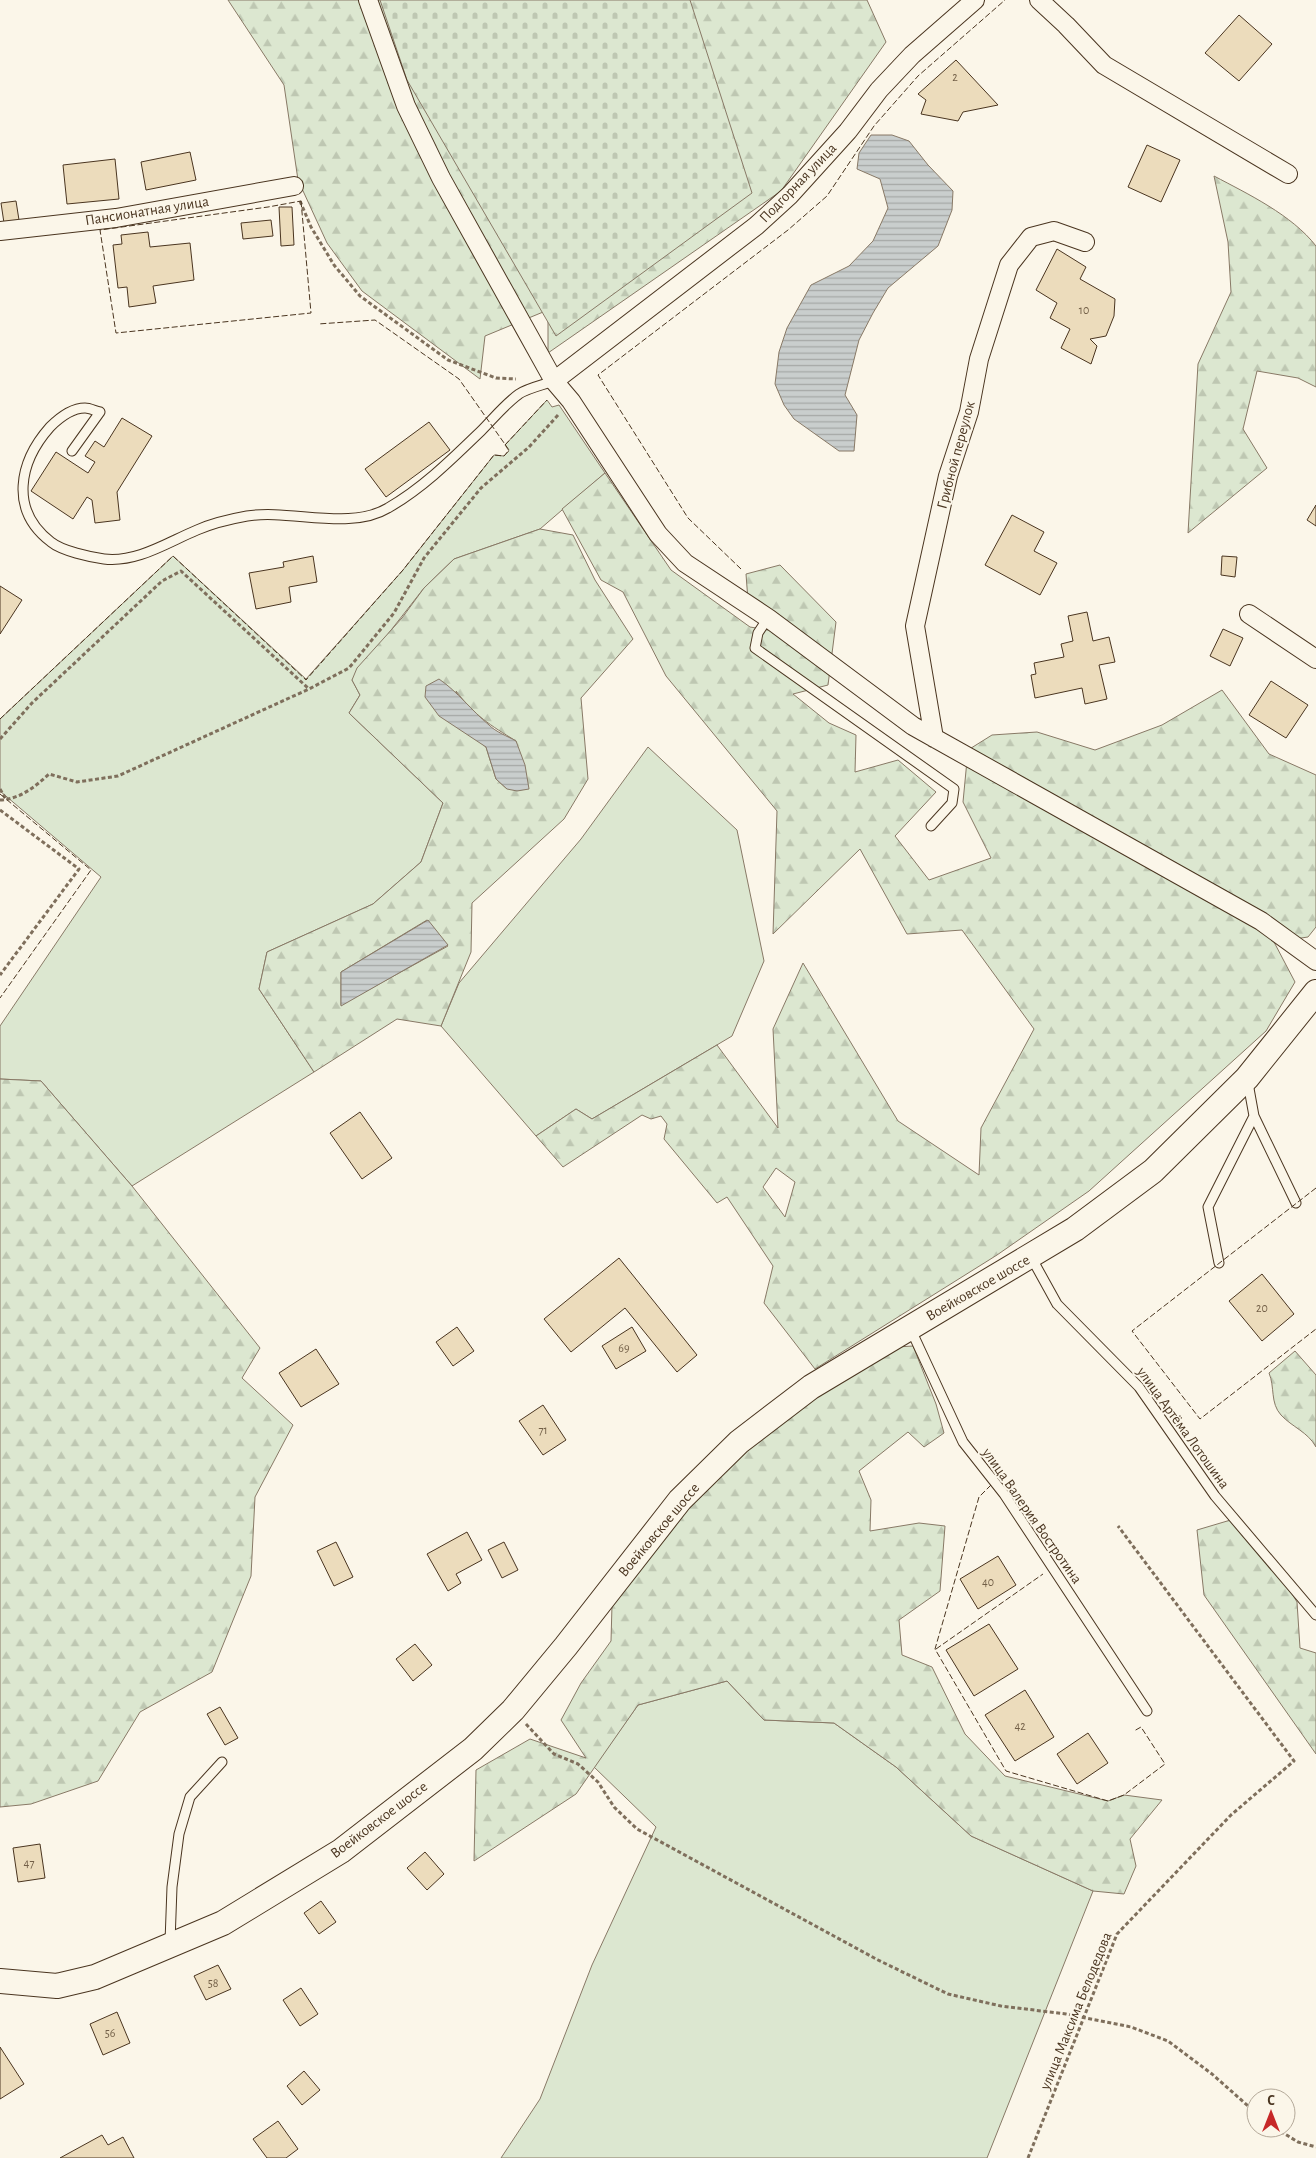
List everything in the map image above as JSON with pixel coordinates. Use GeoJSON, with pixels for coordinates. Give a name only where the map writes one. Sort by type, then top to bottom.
{"type":"FeatureCollection","features":[{"type":"Feature","properties":{"kind":"street"},"geometry":{"type":"LineString","coordinates":[[368,0],[406,106],[441,178],[554,381],[571,401],[658,534],[685,563],[768,618],[913,726],[1260,921],[1316,961]]}},
{"type":"Feature","properties":{"kind":"street","name":"Подгорная улица"},"geometry":{"type":"LineString","coordinates":[[554,381],[756,226],[790,196],[848,132],[879,90],[912,55],[975,0]]}},
{"type":"Feature","properties":{"kind":"street"},"geometry":{"type":"LineString","coordinates":[[1039,0],[1104,65],[1288,174]]}},
{"type":"Feature","properties":{"kind":"street","name":"Пансионатная улица"},"geometry":{"type":"LineString","coordinates":[[0,231],[116,218],[294,186]]}},
{"type":"Feature","properties":{"kind":"street","name":"Грибной переулок"},"geometry":{"type":"LineString","coordinates":[[934,738],[915,626],[946,485],[969,412],[979,359],[1009,266],[1030,236],[1054,231],[1084,242]]}},
{"type":"Feature","properties":{"kind":"street"},"geometry":{"type":"LineString","coordinates":[[1249,614],[1316,659]]}},
{"type":"Feature","properties":{"kind":"street","name":"Воейковское шоссе"},"geometry":{"type":"LineString","coordinates":[[0,1981],[57,1986],[95,1977],[223,1923],[341,1851],[473,1749],[512,1710],[566,1646],[680,1500],[739,1442],[811,1387],[1075,1230],[1153,1170],[1246,1078],[1316,992]]}},
{"type":"Feature","properties":{"kind":"lane"},"geometry":{"type":"LineString","coordinates":[[72,451],[100,412],[87,408],[74,410],[57,420],[40,438],[26,465],[22,486],[24,508],[51,543],[76,553],[106,559],[139,556],[198,529],[241,517],[264,513],[348,518],[374,515],[388,508],[421,485],[454,457],[520,394],[554,381]]}},
{"type":"Feature","properties":{"kind":"lane"},"geometry":{"type":"LineString","coordinates":[[768,618],[758,633],[755,648],[954,789],[952,804],[931,826]]}},
{"type":"Feature","properties":{"kind":"lane"},"geometry":{"type":"LineString","coordinates":[[1246,1078],[1254,1116],[1296,1203]]}},
{"type":"Feature","properties":{"kind":"lane"},"geometry":{"type":"LineString","coordinates":[[1219,1263],[1208,1208],[1254,1116]]}},
{"type":"Feature","properties":{"kind":"lane","name":"улица Артёма Лотошина"},"geometry":{"type":"LineString","coordinates":[[1030,1257],[1057,1304],[1139,1387],[1215,1496],[1316,1615]]}},
{"type":"Feature","properties":{"kind":"lane","name":"улица Валерия Востротина"},"geometry":{"type":"LineString","coordinates":[[910,1328],[963,1442],[1004,1494],[1147,1711]]}},
{"type":"Feature","properties":{"kind":"lane"},"geometry":{"type":"LineString","coordinates":[[170,1946],[172,1888],[179,1834],[190,1797],[222,1762]]}},
{"type":"Feature","properties":{"kind":"path"},"geometry":{"type":"LineString","coordinates":[[294,186],[311,227],[334,264],[360,296],[448,360],[496,378],[554,381]]}},
{"type":"Feature","properties":{"kind":"path"},"geometry":{"type":"LineString","coordinates":[[0,800],[32,789],[49,774],[77,782],[118,776],[309,689],[349,668],[394,613],[424,558],[481,488],[529,447],[571,401]]}},
{"type":"Feature","properties":{"kind":"path"},"geometry":{"type":"LineString","coordinates":[[0,739],[32,703],[162,581],[181,571],[309,689]]}},
{"type":"Feature","properties":{"kind":"path"},"geometry":{"type":"LineString","coordinates":[[0,789],[6,799]]}},
{"type":"Feature","properties":{"kind":"path"},"geometry":{"type":"LineString","coordinates":[[0,811],[78,869],[0,975]]}},
{"type":"Feature","properties":{"kind":"path","name":"улица Максима Белодедова"},"geometry":{"type":"LineString","coordinates":[[1028,2158],[1117,1934],[1231,1815],[1294,1761],[1118,1526]]}},
{"type":"Feature","properties":{"kind":"path"},"geometry":{"type":"LineString","coordinates":[[512,1710],[554,1754],[578,1764],[598,1782],[614,1807],[637,1829],[780,1908],[878,1960],[948,1994],[1001,2006],[1066,2014],[1122,2025],[1168,2041],[1212,2074],[1246,2104]]}},
{"type":"Feature","properties":{"kind":"path"},"geometry":{"type":"LineString","coordinates":[[1291,2138],[1316,2147]]}},
{"type":"Feature","properties":{"kind":"green space"},"geometry":{"type":"Polygon","coordinates":[[[228,0],[867,0],[886,42],[781,191],[548,353],[548,310],[485,336],[480,379],[362,291],[327,243],[298,180],[284,85],[228,0]]]}},
{"type":"Feature","properties":{"kind":"green space"},"geometry":{"type":"Polygon","coordinates":[[[380,0],[690,0],[752,193],[556,336],[407,80],[380,0]]]}},
{"type":"Feature","properties":{"kind":"green space"},"geometry":{"type":"Polygon","coordinates":[[[1214,176],[1269,206],[1295,225],[1316,246],[1316,387],[1298,378],[1257,371],[1243,429],[1267,468],[1188,533],[1198,364],[1231,292],[1228,242],[1214,176]]]}},
{"type":"Feature","properties":{"kind":"green space"},"geometry":{"type":"Polygon","coordinates":[[[547,400],[552,407],[559,405],[605,473],[540,529],[454,559],[424,588],[352,680],[360,695],[349,713],[443,803],[421,862],[373,904],[267,952],[259,989],[314,1072],[132,1186],[41,1081],[0,1079],[0,1026],[101,877],[0,791],[0,719],[173,556],[306,679],[403,570],[494,455],[504,456],[509,451],[505,445],[547,400]]]}},
{"type":"Feature","properties":{"kind":"green space"},"geometry":{"type":"Polygon","coordinates":[[[605,473],[671,570],[750,627],[768,630],[749,614],[746,574],[780,565],[836,622],[828,685],[793,694],[829,723],[856,735],[855,772],[898,760],[936,792],[895,836],[929,880],[991,858],[963,802],[968,750],[992,735],[1037,732],[1095,750],[1162,725],[1222,690],[1269,754],[1316,775],[1316,927],[1308,937],[1274,942],[1295,982],[1266,1031],[1089,1191],[997,1255],[815,1369],[764,1303],[773,1266],[727,1197],[717,1203],[664,1139],[667,1124],[661,1116],[651,1119],[642,1115],[563,1167],[536,1136],[576,1109],[592,1119],[717,1045],[778,1128],[773,1029],[803,963],[898,1121],[979,1175],[981,1128],[1034,1029],[962,930],[907,934],[860,849],[773,934],[777,811],[666,676],[623,592],[601,580],[562,509],[605,473]],[[776,1168],[763,1187],[785,1217],[795,1182],[776,1168]]]}},
{"type":"Feature","properties":{"kind":"green space"},"geometry":{"type":"Polygon","coordinates":[[[540,529],[573,535],[595,580],[633,639],[581,698],[588,779],[564,819],[472,903],[471,952],[441,1026],[397,1019],[314,1072],[259,989],[267,952],[373,904],[421,862],[443,803],[349,713],[360,695],[352,680],[357,668],[402,618],[424,588],[454,559],[540,529]],[[456,691],[475,738],[486,747],[496,779],[507,789],[516,741],[483,719],[456,691]],[[427,920],[341,972],[341,1005],[448,946],[427,920]]]}},
{"type":"Feature","properties":{"kind":"green space"},"geometry":{"type":"Polygon","coordinates":[[[648,747],[737,830],[764,961],[732,1036],[592,1119],[576,1109],[536,1136],[441,1026],[459,983],[581,839],[648,747]]]}},
{"type":"Feature","properties":{"kind":"green space"},"geometry":{"type":"Polygon","coordinates":[[[0,1079],[41,1081],[132,1186],[260,1348],[242,1378],[293,1425],[255,1497],[251,1576],[212,1672],[140,1712],[98,1781],[31,1804],[0,1807],[0,1079]]]}},
{"type":"Feature","properties":{"kind":"green space"},"geometry":{"type":"Polygon","coordinates":[[[913,1346],[936,1404],[944,1433],[924,1447],[908,1432],[859,1471],[871,1500],[870,1531],[919,1523],[945,1526],[940,1591],[899,1620],[902,1655],[932,1667],[965,1734],[1005,1776],[1108,1801],[1124,1795],[1162,1800],[1130,1839],[1136,1866],[1124,1894],[1093,1891],[971,1836],[896,1767],[834,1723],[764,1720],[727,1681],[638,1705],[576,1794],[474,1861],[476,1770],[530,1739],[586,1758],[561,1720],[581,1683],[611,1641],[612,1605],[677,1519],[782,1417],[897,1347],[913,1346]]]}},
{"type":"Feature","properties":{"kind":"green space"},"geometry":{"type":"Polygon","coordinates":[[[1295,1351],[1316,1375],[1316,1447],[1309,1437],[1281,1415],[1275,1405],[1269,1373],[1295,1351]]]}},
{"type":"Feature","properties":{"kind":"green space"},"geometry":{"type":"Polygon","coordinates":[[[1234,1519],[1264,1548],[1297,1602],[1300,1648],[1316,1653],[1316,1754],[1204,1595],[1197,1530],[1234,1519]]]}},
{"type":"Feature","properties":{"kind":"green space"},"geometry":{"type":"Polygon","coordinates":[[[727,1681],[764,1720],[834,1723],[896,1767],[971,1836],[1093,1891],[987,2158],[501,2158],[540,2099],[592,1965],[656,1827],[594,1767],[638,1705],[727,1681]]]}},
{"type":"Feature","properties":{"kind":"shaded area"},"geometry":{"type":"Polygon","coordinates":[[[871,135],[892,135],[909,141],[928,165],[953,191],[952,210],[938,246],[888,288],[859,340],[845,395],[857,415],[854,451],[839,451],[794,419],[784,405],[775,384],[779,352],[787,328],[811,285],[849,266],[873,241],[888,208],[880,179],[857,169],[859,153],[871,135]]]}},
{"type":"Feature","properties":{"kind":"shaded area"},"geometry":{"type":"Polygon","coordinates":[[[439,679],[498,732],[516,741],[525,765],[529,789],[517,791],[507,789],[496,779],[486,747],[439,716],[425,697],[426,686],[439,679]]]}},
{"type":"Feature","properties":{"kind":"shaded area"},"geometry":{"type":"Polygon","coordinates":[[[428,920],[448,945],[341,1006],[341,972],[428,920]]]}},
{"type":"Feature","properties":{"kind":"building"},"geometry":{"type":"Polygon","coordinates":[[[1239,15],[1272,44],[1239,81],[1205,53],[1239,15]]]}},
{"type":"Feature","properties":{"kind":"building"},"geometry":{"type":"Polygon","coordinates":[[[956,60],[998,105],[963,112],[958,121],[921,114],[926,100],[918,94],[956,60]]]}},
{"type":"Feature","properties":{"kind":"building"},"geometry":{"type":"Polygon","coordinates":[[[1147,145],[1180,160],[1161,202],[1128,187],[1147,145]]]}},
{"type":"Feature","properties":{"kind":"building"},"geometry":{"type":"Polygon","coordinates":[[[190,152],[196,180],[146,190],[141,162],[190,152]]]}},
{"type":"Feature","properties":{"kind":"building"},"geometry":{"type":"Polygon","coordinates":[[[115,159],[119,199],[67,204],[63,165],[115,159]]]}},
{"type":"Feature","properties":{"kind":"building"},"geometry":{"type":"Polygon","coordinates":[[[16,201],[19,220],[4,223],[1,203],[16,201]]]}},
{"type":"Feature","properties":{"kind":"building"},"geometry":{"type":"Polygon","coordinates":[[[279,207],[292,207],[294,245],[281,246],[279,207]]]}},
{"type":"Feature","properties":{"kind":"building"},"geometry":{"type":"Polygon","coordinates":[[[271,220],[273,236],[243,239],[241,223],[271,220]]]}},
{"type":"Feature","properties":{"kind":"building"},"geometry":{"type":"Polygon","coordinates":[[[148,232],[150,247],[190,243],[194,280],[153,286],[156,303],[129,307],[127,287],[118,288],[113,245],[122,244],[121,235],[148,232]]]}},
{"type":"Feature","properties":{"kind":"building"},"geometry":{"type":"Polygon","coordinates":[[[1057,249],[1086,267],[1080,279],[1115,299],[1114,316],[1106,336],[1090,339],[1097,346],[1091,364],[1061,348],[1070,329],[1050,318],[1057,303],[1036,290],[1057,249]]]}},
{"type":"Feature","properties":{"kind":"building"},"geometry":{"type":"Polygon","coordinates":[[[122,418],[152,436],[117,492],[120,520],[95,523],[92,500],[87,497],[73,519],[31,491],[56,452],[88,473],[95,462],[85,456],[95,441],[104,447],[122,418]]]}},
{"type":"Feature","properties":{"kind":"building"},"geometry":{"type":"Polygon","coordinates":[[[429,422],[450,450],[386,497],[365,469],[429,422]]]}},
{"type":"Feature","properties":{"kind":"building"},"geometry":{"type":"Polygon","coordinates":[[[1316,505],[1316,526],[1307,520],[1316,505]]]}},
{"type":"Feature","properties":{"kind":"building"},"geometry":{"type":"Polygon","coordinates":[[[1012,515],[1044,532],[1034,551],[1057,563],[1040,595],[985,565],[1012,515]]]}},
{"type":"Feature","properties":{"kind":"building"},"geometry":{"type":"Polygon","coordinates":[[[313,556],[317,582],[289,587],[291,602],[256,609],[249,573],[284,567],[283,562],[313,556]]]}},
{"type":"Feature","properties":{"kind":"building"},"geometry":{"type":"Polygon","coordinates":[[[1222,556],[1237,557],[1235,577],[1221,575],[1222,556]]]}},
{"type":"Feature","properties":{"kind":"building"},"geometry":{"type":"Polygon","coordinates":[[[0,586],[22,600],[0,634],[0,586]]]}},
{"type":"Feature","properties":{"kind":"building"},"geometry":{"type":"Polygon","coordinates":[[[1087,612],[1093,641],[1109,637],[1115,662],[1099,665],[1107,699],[1085,704],[1082,688],[1035,698],[1031,675],[1036,674],[1034,663],[1064,657],[1061,644],[1073,641],[1068,616],[1087,612]]]}},
{"type":"Feature","properties":{"kind":"building"},"geometry":{"type":"Polygon","coordinates":[[[1223,629],[1243,638],[1230,666],[1210,656],[1223,629]]]}},
{"type":"Feature","properties":{"kind":"building"},"geometry":{"type":"Polygon","coordinates":[[[1271,681],[1308,705],[1286,738],[1249,715],[1271,681]]]}},
{"type":"Feature","properties":{"kind":"building"},"geometry":{"type":"Polygon","coordinates":[[[360,1112],[392,1158],[362,1179],[330,1133],[360,1112]]]}},
{"type":"Feature","properties":{"kind":"building"},"geometry":{"type":"Polygon","coordinates":[[[619,1258],[697,1355],[677,1372],[625,1308],[571,1352],[544,1319],[619,1258]]]}},
{"type":"Feature","properties":{"kind":"building"},"geometry":{"type":"Polygon","coordinates":[[[1262,1274],[1294,1314],[1262,1341],[1229,1301],[1262,1274]]]}},
{"type":"Feature","properties":{"kind":"building"},"geometry":{"type":"Polygon","coordinates":[[[457,1327],[474,1351],[453,1366],[436,1342],[457,1327]]]}},
{"type":"Feature","properties":{"kind":"building"},"geometry":{"type":"Polygon","coordinates":[[[632,1327],[646,1351],[616,1369],[602,1346],[632,1327]]]}},
{"type":"Feature","properties":{"kind":"building"},"geometry":{"type":"Polygon","coordinates":[[[316,1349],[339,1384],[301,1407],[279,1373],[316,1349]]]}},
{"type":"Feature","properties":{"kind":"building"},"geometry":{"type":"Polygon","coordinates":[[[543,1405],[566,1440],[543,1455],[519,1421],[543,1405]]]}},
{"type":"Feature","properties":{"kind":"building"},"geometry":{"type":"Polygon","coordinates":[[[467,1532],[482,1560],[456,1574],[461,1583],[448,1591],[427,1554],[467,1532]]]}},
{"type":"Feature","properties":{"kind":"building"},"geometry":{"type":"Polygon","coordinates":[[[336,1542],[353,1577],[334,1586],[317,1551],[336,1542]]]}},
{"type":"Feature","properties":{"kind":"building"},"geometry":{"type":"Polygon","coordinates":[[[504,1542],[518,1570],[502,1578],[488,1550],[504,1542]]]}},
{"type":"Feature","properties":{"kind":"building"},"geometry":{"type":"Polygon","coordinates":[[[998,1556],[1016,1585],[978,1609],[960,1579],[998,1556]]]}},
{"type":"Feature","properties":{"kind":"building"},"geometry":{"type":"Polygon","coordinates":[[[989,1624],[1018,1669],[974,1696],[946,1650],[989,1624]]]}},
{"type":"Feature","properties":{"kind":"building"},"geometry":{"type":"Polygon","coordinates":[[[415,1644],[432,1665],[413,1681],[396,1659],[415,1644]]]}},
{"type":"Feature","properties":{"kind":"building"},"geometry":{"type":"Polygon","coordinates":[[[1025,1690],[1054,1737],[1015,1761],[985,1715],[1025,1690]]]}},
{"type":"Feature","properties":{"kind":"building"},"geometry":{"type":"Polygon","coordinates":[[[220,1707],[238,1738],[225,1745],[207,1714],[220,1707]]]}},
{"type":"Feature","properties":{"kind":"building"},"geometry":{"type":"Polygon","coordinates":[[[1088,1733],[1108,1763],[1077,1784],[1057,1754],[1088,1733]]]}},
{"type":"Feature","properties":{"kind":"building"},"geometry":{"type":"Polygon","coordinates":[[[40,1844],[45,1878],[18,1882],[13,1848],[40,1844]]]}},
{"type":"Feature","properties":{"kind":"building"},"geometry":{"type":"Polygon","coordinates":[[[425,1852],[444,1874],[427,1890],[407,1868],[425,1852]]]}},
{"type":"Feature","properties":{"kind":"building"},"geometry":{"type":"Polygon","coordinates":[[[321,1901],[336,1922],[319,1934],[304,1913],[321,1901]]]}},
{"type":"Feature","properties":{"kind":"building"},"geometry":{"type":"Polygon","coordinates":[[[218,1965],[231,1989],[206,2000],[194,1976],[218,1965]]]}},
{"type":"Feature","properties":{"kind":"building"},"geometry":{"type":"Polygon","coordinates":[[[301,1988],[318,2014],[300,2026],[283,2000],[301,1988]]]}},
{"type":"Feature","properties":{"kind":"building"},"geometry":{"type":"Polygon","coordinates":[[[117,2012],[130,2043],[103,2055],[90,2024],[117,2012]]]}},
{"type":"Feature","properties":{"kind":"building"},"geometry":{"type":"Polygon","coordinates":[[[0,2047],[24,2084],[0,2099],[0,2047]]]}},
{"type":"Feature","properties":{"kind":"building"},"geometry":{"type":"Polygon","coordinates":[[[304,2071],[320,2090],[302,2105],[287,2086],[304,2071]]]}},
{"type":"Feature","properties":{"kind":"building"},"geometry":{"type":"Polygon","coordinates":[[[278,2121],[298,2149],[286,2158],[267,2158],[253,2139],[278,2121]]]}},
{"type":"Feature","properties":{"kind":"building"},"geometry":{"type":"Polygon","coordinates":[[[102,2135],[108,2145],[123,2137],[134,2158],[60,2158],[102,2135]]]}},
{"type":"Feature","properties":{"kind":"fence"},"geometry":{"type":"LineString","coordinates":[[741,569],[688,518],[598,375],[788,230],[827,196],[874,126],[918,76],[1005,0]]}},
{"type":"Feature","properties":{"kind":"fence"},"geometry":{"type":"LineString","coordinates":[[301,201],[311,313],[116,333],[100,230],[301,201]]}},
{"type":"Feature","properties":{"kind":"fence"},"geometry":{"type":"LineString","coordinates":[[0,719],[173,556],[306,680],[403,570],[494,455],[504,456],[509,450],[459,379],[375,320],[318,324]]}},
{"type":"Feature","properties":{"kind":"fence"},"geometry":{"type":"LineString","coordinates":[[505,445],[547,400]]}},
{"type":"Feature","properties":{"kind":"fence"},"geometry":{"type":"LineString","coordinates":[[0,794],[91,870],[0,998]]}},
{"type":"Feature","properties":{"kind":"fence"},"geometry":{"type":"LineString","coordinates":[[1316,1188],[1132,1331],[1200,1419],[1316,1329]]}},
{"type":"Feature","properties":{"kind":"fence"},"geometry":{"type":"LineString","coordinates":[[991,1485],[979,1497],[935,1649],[1006,1771],[1108,1801],[1124,1795],[1165,1764],[1141,1727],[1134,1731]]}},
{"type":"Feature","properties":{"kind":"fence"},"geometry":{"type":"LineString","coordinates":[[936,1649],[1043,1574]]}}]}
